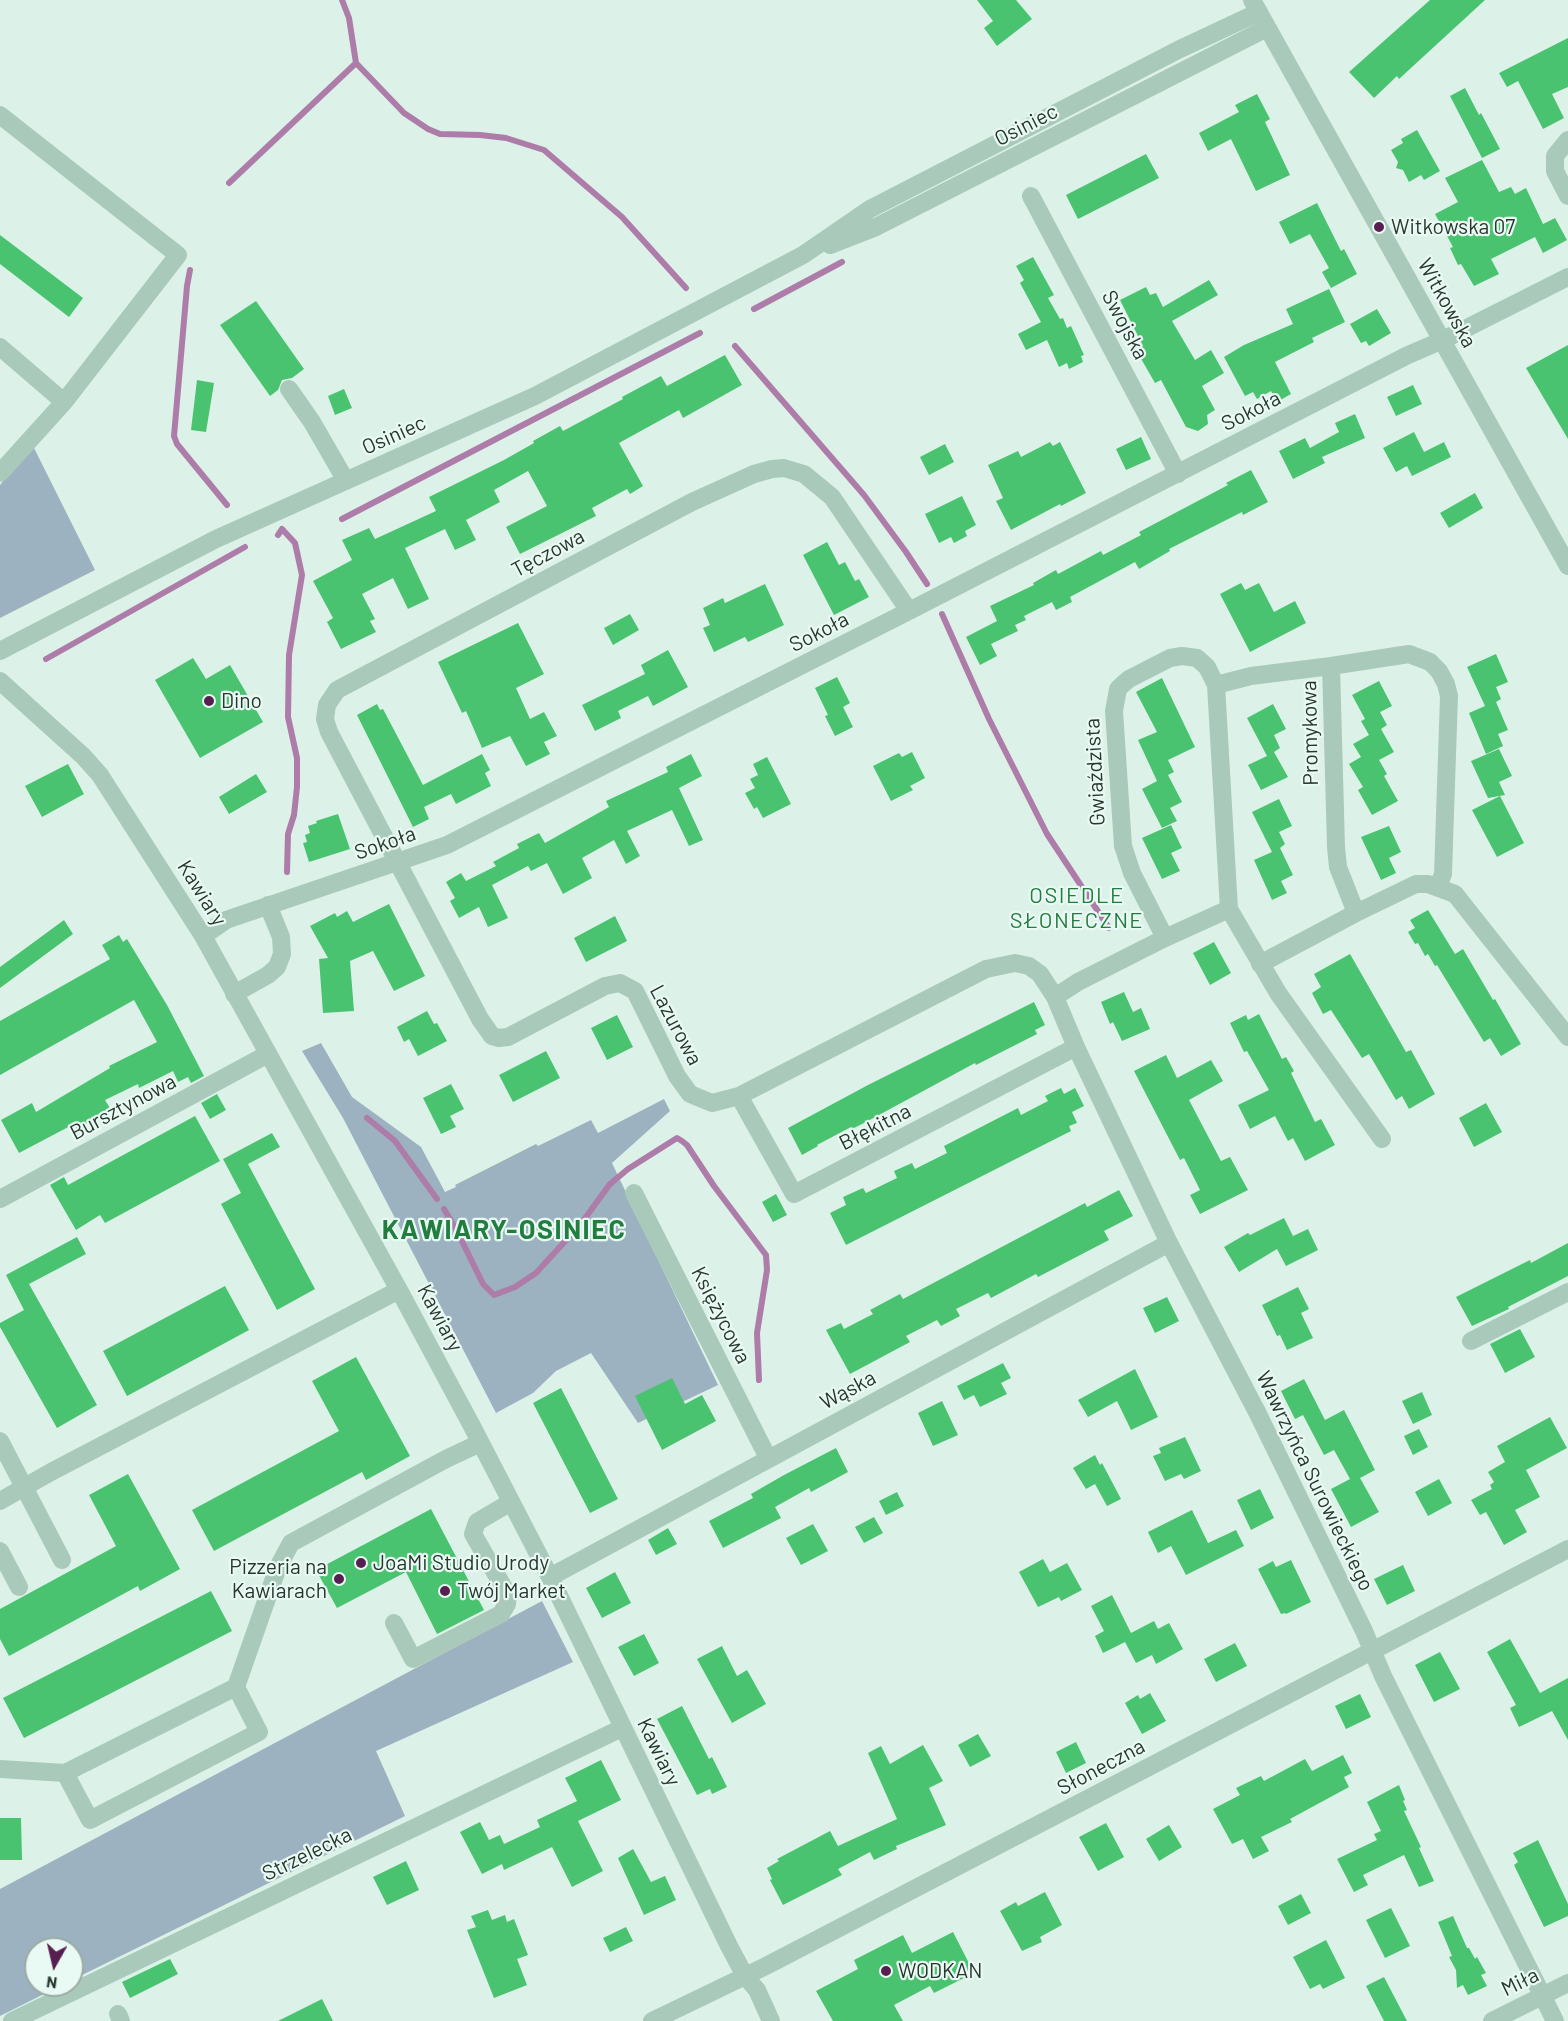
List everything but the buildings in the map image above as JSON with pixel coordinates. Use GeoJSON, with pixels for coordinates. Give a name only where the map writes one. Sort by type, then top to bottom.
{"type":"FeatureCollection","features":[{"type":"Feature","properties":{"kind":"street","name":"Osiniec"},"geometry":{"type":"LineString","coordinates":[[0,651],[216,539],[535,396],[803,255],[870,209],[1167,55],[1259,13]]}},
{"type":"Feature","properties":{"kind":"street","name":"Witkowska"},"geometry":{"type":"LineString","coordinates":[[1259,13],[1567,560]]}},
{"type":"Feature","properties":{"kind":"street"},"geometry":{"type":"LineString","coordinates":[[0,115],[178,255],[63,402],[0,473]]}},
{"type":"Feature","properties":{"kind":"street"},"geometry":{"type":"LineString","coordinates":[[1568,140],[1556,156],[1555,171],[1568,196]]}},
{"type":"Feature","properties":{"kind":"street","name":"Swojska"},"geometry":{"type":"LineString","coordinates":[[1031,196],[1178,474]]}},
{"type":"Feature","properties":{"kind":"street","name":"Sokoła"},"geometry":{"type":"LineString","coordinates":[[203,936],[226,920],[447,845],[1418,350],[1443,340],[1568,277]]}},
{"type":"Feature","properties":{"kind":"street"},"geometry":{"type":"LineString","coordinates":[[0,347],[63,402]]}},
{"type":"Feature","properties":{"kind":"street"},"geometry":{"type":"LineString","coordinates":[[289,388],[312,422],[346,481]]}},
{"type":"Feature","properties":{"kind":"street","name":"Tęczowa"},"geometry":{"type":"LineString","coordinates":[[398,862],[328,732],[325,718],[327,705],[337,690],[692,502],[754,474],[772,469],[784,468],[804,474],[832,497],[909,611]]}},
{"type":"Feature","properties":{"kind":"street","name":"Promykowa"},"geometry":{"type":"LineString","coordinates":[[1356,913],[1338,867],[1331,666],[1409,654],[1430,662],[1439,671],[1446,684],[1449,696],[1443,874],[1438,887]]}},
{"type":"Feature","properties":{"kind":"street","name":"Gwiaździsta"},"geometry":{"type":"LineString","coordinates":[[1165,938],[1132,873],[1123,846],[1114,724],[1115,699],[1118,689],[1129,679],[1170,658],[1182,656],[1197,658],[1207,667],[1216,685]]}},
{"type":"Feature","properties":{"kind":"street"},"geometry":{"type":"LineString","coordinates":[[1331,666],[1251,676],[1216,685],[1229,909],[1278,993],[1382,1139]]}},
{"type":"Feature","properties":{"kind":"street","name":"Kawiary"},"geometry":{"type":"LineString","coordinates":[[0,681],[75,748],[100,775],[203,936],[399,1290],[511,1502],[550,1577],[729,1946],[757,1990],[771,2021]]}},
{"type":"Feature","properties":{"kind":"street","name":"Lazurowa"},"geometry":{"type":"LineString","coordinates":[[398,862],[480,1019],[492,1036],[508,1037],[605,986],[620,983],[635,990],[677,1076],[690,1094],[712,1103],[739,1096],[986,969],[1015,963],[1029,966]]}},
{"type":"Feature","properties":{"kind":"street"},"geometry":{"type":"LineString","coordinates":[[1260,964],[1356,913],[1416,885],[1428,884],[1455,894],[1568,1037]]}},
{"type":"Feature","properties":{"kind":"street"},"geometry":{"type":"LineString","coordinates":[[234,994],[268,975],[277,967],[282,954],[281,937],[268,905]]}},
{"type":"Feature","properties":{"kind":"street"},"geometry":{"type":"LineString","coordinates":[[1054,997],[1165,938],[1229,909]]}},
{"type":"Feature","properties":{"kind":"street","name":"Wawrzyńca Surowieckiego"},"geometry":{"type":"LineString","coordinates":[[1029,966],[1040,974],[1054,997],[1169,1243],[1258,1414],[1388,1686],[1555,2021]]}},
{"type":"Feature","properties":{"kind":"street","name":"Błękitna"},"geometry":{"type":"LineString","coordinates":[[739,1096],[794,1194],[1076,1047]]}},
{"type":"Feature","properties":{"kind":"street","name":"Bursztynowa"},"geometry":{"type":"LineString","coordinates":[[0,1199],[268,1054]]}},
{"type":"Feature","properties":{"kind":"street","name":"Księżycowa"},"geometry":{"type":"LineString","coordinates":[[634,1193],[768,1458]]}},
{"type":"Feature","properties":{"kind":"street","name":"Wąska"},"geometry":{"type":"LineString","coordinates":[[550,1577],[1169,1243]]}},
{"type":"Feature","properties":{"kind":"street"},"geometry":{"type":"LineString","coordinates":[[0,1501],[399,1290]]}},
{"type":"Feature","properties":{"kind":"street"},"geometry":{"type":"LineString","coordinates":[[1471,1341],[1568,1292]]}},
{"type":"Feature","properties":{"kind":"street"},"geometry":{"type":"LineString","coordinates":[[0,1441],[62,1560]]}},
{"type":"Feature","properties":{"kind":"street"},"geometry":{"type":"LineString","coordinates":[[0,1769],[65,1773],[236,1687],[278,1567],[291,1543],[480,1443]]}},
{"type":"Feature","properties":{"kind":"street"},"geometry":{"type":"LineString","coordinates":[[394,1623],[413,1659],[501,1614],[507,1604],[508,1595],[474,1534],[477,1522],[511,1502]]}},
{"type":"Feature","properties":{"kind":"street","name":"Słoneczna"},"geometry":{"type":"LineString","coordinates":[[652,2021],[746,1976],[1568,1549]]}},
{"type":"Feature","properties":{"kind":"street"},"geometry":{"type":"LineString","coordinates":[[0,1551],[19,1587]]}},
{"type":"Feature","properties":{"kind":"street"},"geometry":{"type":"LineString","coordinates":[[65,1773],[90,1820],[259,1732],[236,1687]]}},
{"type":"Feature","properties":{"kind":"street","name":"Strzelecka"},"geometry":{"type":"LineString","coordinates":[[12,2021],[622,1728]]}},
{"type":"Feature","properties":{"kind":"street","name":"Miła"},"geometry":{"type":"LineString","coordinates":[[1492,2021],[1568,1983]]}},
{"type":"Feature","properties":{"kind":"shaded area"},"geometry":{"type":"Polygon","coordinates":[[[32,444],[95,570],[0,618],[0,485],[32,444]]]}},
{"type":"Feature","properties":{"kind":"shaded area"},"geometry":{"type":"Polygon","coordinates":[[[321,1043],[352,1097],[421,1147],[445,1192],[536,1144],[538,1146],[591,1120],[598,1133],[664,1099],[670,1111],[612,1163],[718,1385],[638,1423],[591,1353],[556,1371],[533,1393],[496,1413],[343,1118],[302,1051],[321,1043]]]}},
{"type":"Feature","properties":{"kind":"shaded area"},"geometry":{"type":"Polygon","coordinates":[[[542,1601],[573,1662],[376,1751],[405,1816],[84,1974],[84,1937],[24,1937],[24,1997],[38,1997],[0,2016],[0,1889],[542,1601]]]}},
{"type":"Feature","properties":{"kind":"waterway"},"geometry":{"type":"LineString","coordinates":[[229,183],[356,63],[349,18],[342,0]]}},
{"type":"Feature","properties":{"kind":"waterway"},"geometry":{"type":"LineString","coordinates":[[356,63],[404,113],[428,129],[440,134],[506,138],[544,150],[622,217],[686,288]]}},
{"type":"Feature","properties":{"kind":"waterway"},"geometry":{"type":"LineString","coordinates":[[754,309],[842,262]]}},
{"type":"Feature","properties":{"kind":"waterway"},"geometry":{"type":"LineString","coordinates":[[190,270],[174,436],[177,444],[227,505]]}},
{"type":"Feature","properties":{"kind":"waterway"},"geometry":{"type":"LineString","coordinates":[[342,519],[700,333]]}},
{"type":"Feature","properties":{"kind":"waterway"},"geometry":{"type":"LineString","coordinates":[[735,346],[864,495],[927,584]]}},
{"type":"Feature","properties":{"kind":"waterway"},"geometry":{"type":"LineString","coordinates":[[278,535],[282,529],[295,543],[302,575],[289,655],[288,717],[297,758],[297,787],[294,815],[288,834],[287,872]]}},
{"type":"Feature","properties":{"kind":"waterway"},"geometry":{"type":"LineString","coordinates":[[46,659],[245,547]]}},
{"type":"Feature","properties":{"kind":"waterway"},"geometry":{"type":"LineString","coordinates":[[942,614],[989,719],[1047,834],[1109,928]]}},
{"type":"Feature","properties":{"kind":"waterway"},"geometry":{"type":"LineString","coordinates":[[367,1118],[395,1141],[437,1199]]}},
{"type":"Feature","properties":{"kind":"waterway"},"geometry":{"type":"LineString","coordinates":[[444,1209],[483,1284],[494,1295],[515,1287],[536,1273],[580,1225],[610,1184],[628,1169],[677,1138],[687,1145],[714,1186],[766,1255],[767,1270],[757,1333],[759,1380]]}},
{"type":"Feature","properties":{"kind":"place","name":"Witkowska 07"},"geometry":{"type":"Point","coordinates":[1379,227]}},
{"type":"Feature","properties":{"kind":"place","name":"Dino"},"geometry":{"type":"Point","coordinates":[209,701]}},
{"type":"Feature","properties":{"kind":"place","name":"JoaMi Studio Urody"},"geometry":{"type":"Point","coordinates":[361,1563]}},
{"type":"Feature","properties":{"kind":"place","name":"Pizzeria na Kawiarach"},"geometry":{"type":"Point","coordinates":[339,1579]}},
{"type":"Feature","properties":{"kind":"place","name":"Twój Market"},"geometry":{"type":"Point","coordinates":[445,1591]}},
{"type":"Feature","properties":{"kind":"place","name":"WODKAN"},"geometry":{"type":"Point","coordinates":[886,1971]}},
{"type":"Feature","properties":{"kind":"district","name":"OSIEDLE SŁONECZNE"},"geometry":{"type":"Point","coordinates":[1077,908]}},
{"type":"Feature","properties":{"kind":"district","name":"KAWIARY-OSINIEC"},"geometry":{"type":"Point","coordinates":[504,1230]}}]}
